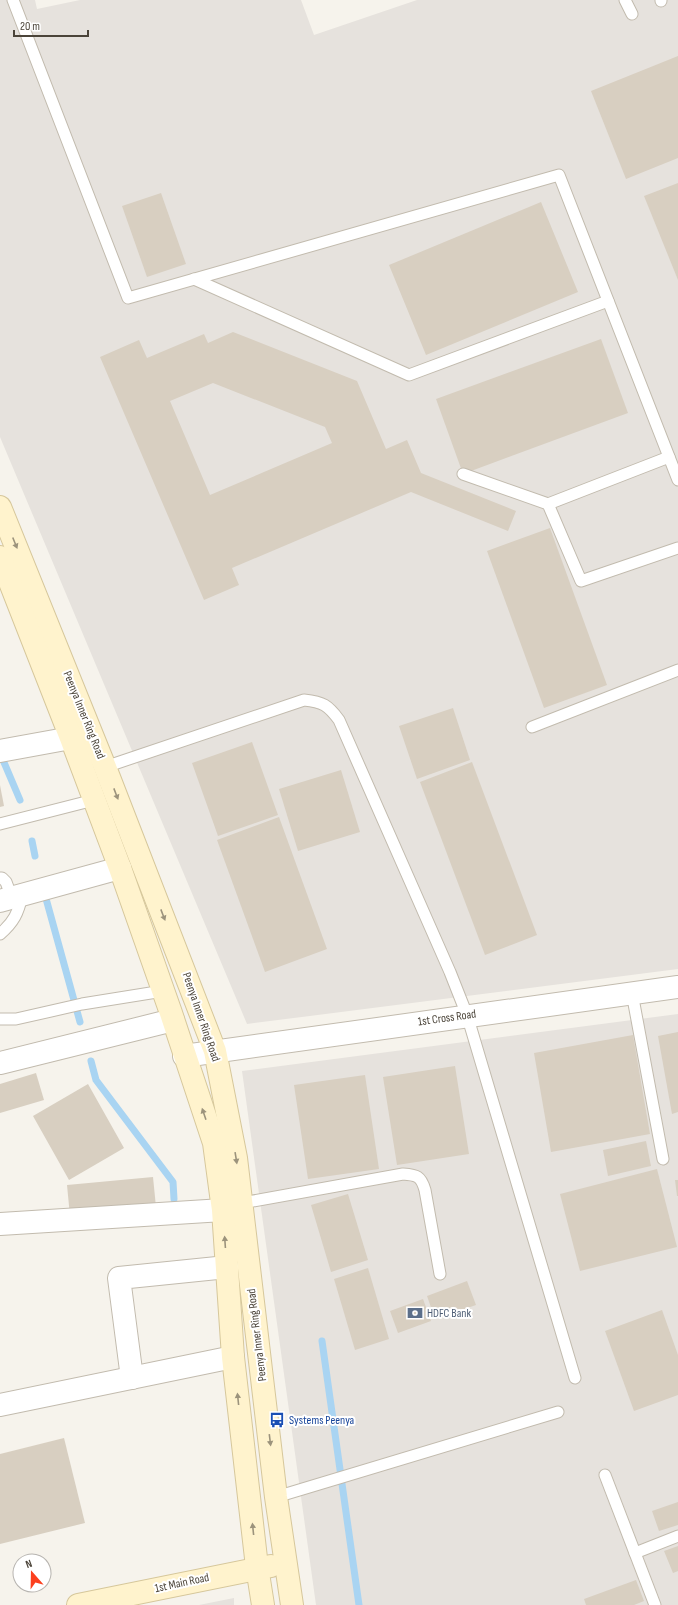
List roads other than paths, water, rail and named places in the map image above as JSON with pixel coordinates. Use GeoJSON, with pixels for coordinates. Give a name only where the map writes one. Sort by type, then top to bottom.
{"type":"FeatureCollection","features":[{"type":"Feature","properties":{"kind":"main road","name":"Peenya Inner Ring Road"},"geometry":{"type":"LineString","coordinates":[[0,507],[105,767],[215,1051],[236,1158],[227,1267],[233,1357],[257,1567],[263,1605]]}},
{"type":"Feature","properties":{"kind":"main road","name":"Peenya Inner Ring Road"},"geometry":{"type":"LineString","coordinates":[[0,557],[120,868],[214,1143],[232,1207],[292,1605]]}},
{"type":"Feature","properties":{"kind":"main road","name":"1st Main Road"},"geometry":{"type":"LineString","coordinates":[[78,1605],[257,1567],[286,1564]]}},
{"type":"Feature","properties":{"kind":"street"},"geometry":{"type":"LineString","coordinates":[[6,750],[71,738]]}},
{"type":"Feature","properties":{"kind":"street"},"geometry":{"type":"LineString","coordinates":[[11,898],[120,868]]}},
{"type":"Feature","properties":{"kind":"street","name":"1st Cross Road"},"geometry":{"type":"LineString","coordinates":[[184,1056],[467,1015],[678,987]]}},
{"type":"Feature","properties":{"kind":"street"},"geometry":{"type":"LineString","coordinates":[[0,1063],[173,1020]]}},
{"type":"Feature","properties":{"kind":"street"},"geometry":{"type":"LineString","coordinates":[[0,1224],[232,1207]]}},
{"type":"Feature","properties":{"kind":"street"},"geometry":{"type":"LineString","coordinates":[[132,1378],[119,1278],[227,1267]]}},
{"type":"Feature","properties":{"kind":"street"},"geometry":{"type":"LineString","coordinates":[[0,1405],[233,1357]]}},
{"type":"Feature","properties":{"kind":"lane"},"geometry":{"type":"LineString","coordinates":[[13,0],[128,298],[559,175],[678,480]]}},
{"type":"Feature","properties":{"kind":"lane"},"geometry":{"type":"LineString","coordinates":[[625,0],[632,14]]}},
{"type":"Feature","properties":{"kind":"lane"},"geometry":{"type":"LineString","coordinates":[[194,279],[409,374],[608,301]]}},
{"type":"Feature","properties":{"kind":"lane"},"geometry":{"type":"LineString","coordinates":[[463,474],[548,504],[669,457]]}},
{"type":"Feature","properties":{"kind":"lane"},"geometry":{"type":"LineString","coordinates":[[548,504],[581,581],[678,548]]}},
{"type":"Feature","properties":{"kind":"lane"},"geometry":{"type":"LineString","coordinates":[[532,727],[678,670]]}},
{"type":"Feature","properties":{"kind":"lane"},"geometry":{"type":"LineString","coordinates":[[105,767],[304,700],[319,702],[330,708],[339,720],[447,965],[467,1015],[575,1378]]}},
{"type":"Feature","properties":{"kind":"lane"},"geometry":{"type":"LineString","coordinates":[[0,824],[94,800]]}},
{"type":"Feature","properties":{"kind":"lane"},"geometry":{"type":"LineString","coordinates":[[0,878],[6,882],[16,917],[0,934]]}},
{"type":"Feature","properties":{"kind":"lane"},"geometry":{"type":"LineString","coordinates":[[0,1019],[16,1019],[82,1004],[162,991]]}},
{"type":"Feature","properties":{"kind":"lane"},"geometry":{"type":"LineString","coordinates":[[632,993],[664,1159]]}},
{"type":"Feature","properties":{"kind":"lane"},"geometry":{"type":"LineString","coordinates":[[232,1207],[403,1174],[415,1175],[422,1180],[425,1190],[440,1274]]}},
{"type":"Feature","properties":{"kind":"lane"},"geometry":{"type":"LineString","coordinates":[[276,1497],[558,1412]]}},
{"type":"Feature","properties":{"kind":"lane"},"geometry":{"type":"LineString","coordinates":[[605,1475],[656,1605]]}},
{"type":"Feature","properties":{"kind":"lane"},"geometry":{"type":"LineString","coordinates":[[635,1553],[678,1536]]}},
{"type":"Feature","properties":{"kind":"waterway"},"geometry":{"type":"LineString","coordinates":[[0,753],[20,800]]}},
{"type":"Feature","properties":{"kind":"waterway"},"geometry":{"type":"LineString","coordinates":[[32,841],[35,856]]}},
{"type":"Feature","properties":{"kind":"waterway"},"geometry":{"type":"LineString","coordinates":[[45,895],[80,1022]]}},
{"type":"Feature","properties":{"kind":"waterway"},"geometry":{"type":"LineString","coordinates":[[91,1061],[96,1080],[173,1182],[174,1199]]}},
{"type":"Feature","properties":{"kind":"waterway"},"geometry":{"type":"LineString","coordinates":[[322,1341],[359,1605]]}},
{"type":"Feature","properties":{"kind":"place","name":"HDFC Bank"},"geometry":{"type":"Point","coordinates":[415,1313]}},
{"type":"Feature","properties":{"kind":"place","name":"Systems Peenya"},"geometry":{"type":"Point","coordinates":[277,1420]}}]}
